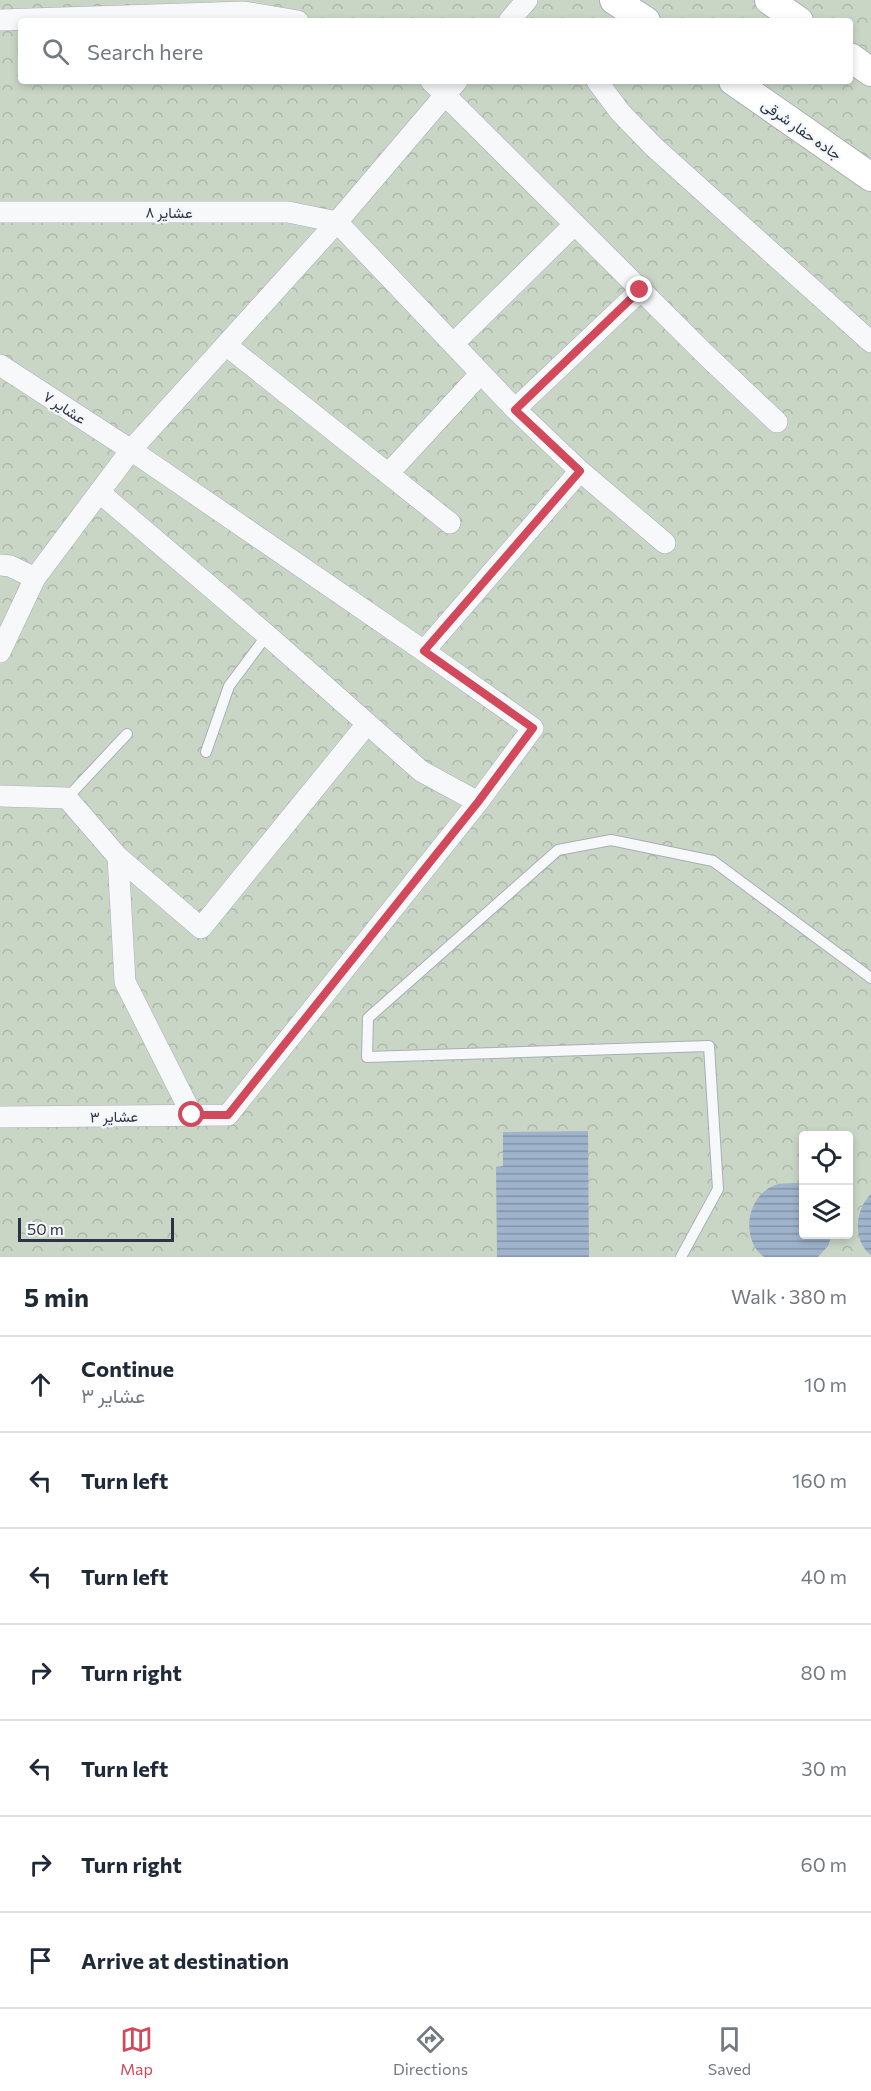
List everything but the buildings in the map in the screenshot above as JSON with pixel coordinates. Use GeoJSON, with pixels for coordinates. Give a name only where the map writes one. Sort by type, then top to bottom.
{"type":"FeatureCollection","features":[{"type":"Feature","properties":{"kind":"main road"},"geometry":{"type":"LineString","coordinates":[[769,0],[795,18]]}},
{"type":"Feature","properties":{"kind":"main road"},"geometry":{"type":"LineString","coordinates":[[853,59],[871,72]]}},
{"type":"Feature","properties":{"kind":"main road","name":"جاده حفار شرقی"},"geometry":{"type":"LineString","coordinates":[[737,84],[871,177]]}},
{"type":"Feature","properties":{"kind":"street"},"geometry":{"type":"LineString","coordinates":[[511,18],[526,0]]}},
{"type":"Feature","properties":{"kind":"street"},"geometry":{"type":"LineString","coordinates":[[61,18],[244,12],[280,18]]}},
{"type":"Feature","properties":{"kind":"street"},"geometry":{"type":"LineString","coordinates":[[0,20],[18,19]]}},
{"type":"Feature","properties":{"kind":"street"},"geometry":{"type":"LineString","coordinates":[[599,84],[620,112],[654,147],[871,342]]}},
{"type":"Feature","properties":{"kind":"street"},"geometry":{"type":"LineString","coordinates":[[0,652],[35,578],[130,450],[337,222],[444,86],[640,290],[777,422]]}},
{"type":"Feature","properties":{"kind":"street","name":"عشایر ۸"},"geometry":{"type":"LineString","coordinates":[[0,213],[288,212],[337,222]]}},
{"type":"Feature","properties":{"kind":"street"},"geometry":{"type":"LineString","coordinates":[[337,222],[515,410],[580,471],[665,543]]}},
{"type":"Feature","properties":{"kind":"street"},"geometry":{"type":"LineString","coordinates":[[453,344],[575,224]]}},
{"type":"Feature","properties":{"kind":"street"},"geometry":{"type":"LineString","coordinates":[[515,410],[640,290]]}},
{"type":"Feature","properties":{"kind":"street"},"geometry":{"type":"LineString","coordinates":[[226,345],[450,523]]}},
{"type":"Feature","properties":{"kind":"street","name":"عشایر ۷"},"geometry":{"type":"LineString","coordinates":[[0,364],[130,450],[533,728],[478,802]]}},
{"type":"Feature","properties":{"kind":"street"},"geometry":{"type":"LineString","coordinates":[[388,474],[481,374]]}},
{"type":"Feature","properties":{"kind":"street"},"geometry":{"type":"LineString","coordinates":[[424,651],[580,471]]}},
{"type":"Feature","properties":{"kind":"street"},"geometry":{"type":"LineString","coordinates":[[99,492],[267,635],[421,771],[478,802]]}},
{"type":"Feature","properties":{"kind":"street"},"geometry":{"type":"LineString","coordinates":[[0,565],[10,566],[35,578]]}},
{"type":"Feature","properties":{"kind":"street"},"geometry":{"type":"LineString","coordinates":[[0,796],[67,798],[118,857],[201,928],[367,724]]}},
{"type":"Feature","properties":{"kind":"street","name":"عشایر ۳"},"geometry":{"type":"LineString","coordinates":[[0,1117],[228,1115],[478,802]]}},
{"type":"Feature","properties":{"kind":"street"},"geometry":{"type":"LineString","coordinates":[[118,857],[124,982],[192,1115]]}},
{"type":"Feature","properties":{"kind":"lane"},"geometry":{"type":"LineString","coordinates":[[206,752],[229,686],[267,635]]}},
{"type":"Feature","properties":{"kind":"lane"},"geometry":{"type":"LineString","coordinates":[[67,798],[127,734]]}},
{"type":"Feature","properties":{"kind":"lane"},"geometry":{"type":"LineString","coordinates":[[681,1257],[718,1189],[709,1046],[367,1057],[368,1018],[558,850],[611,840],[713,861],[871,978]]}},
{"type":"Feature","properties":{"kind":"green space"},"geometry":{"type":"Polygon","coordinates":[[[0,0],[871,0],[871,1257],[0,1257],[0,0]]]}},
{"type":"Feature","properties":{"kind":"water"},"geometry":{"type":"Polygon","coordinates":[[[588,1131],[589,1257],[497,1257],[496,1167],[503,1166],[503,1132],[588,1131]]]}},
{"type":"Feature","properties":{"kind":"water"},"geometry":{"type":"Polygon","coordinates":[[[799,1183],[799,1239],[831,1239],[828,1246],[818,1257],[764,1257],[756,1249],[749,1228],[753,1206],[767,1189],[778,1184],[799,1183]]]}},
{"type":"Feature","properties":{"kind":"water"},"geometry":{"type":"Polygon","coordinates":[[[871,1194],[871,1255],[861,1242],[858,1225],[862,1208],[871,1194]]]}},
{"type":"Feature","properties":{"kind":"route"},"geometry":{"type":"LineString","coordinates":[[192,1115],[228,1115],[478,802],[533,728],[424,651],[580,471],[515,410],[640,290]]}}]}
